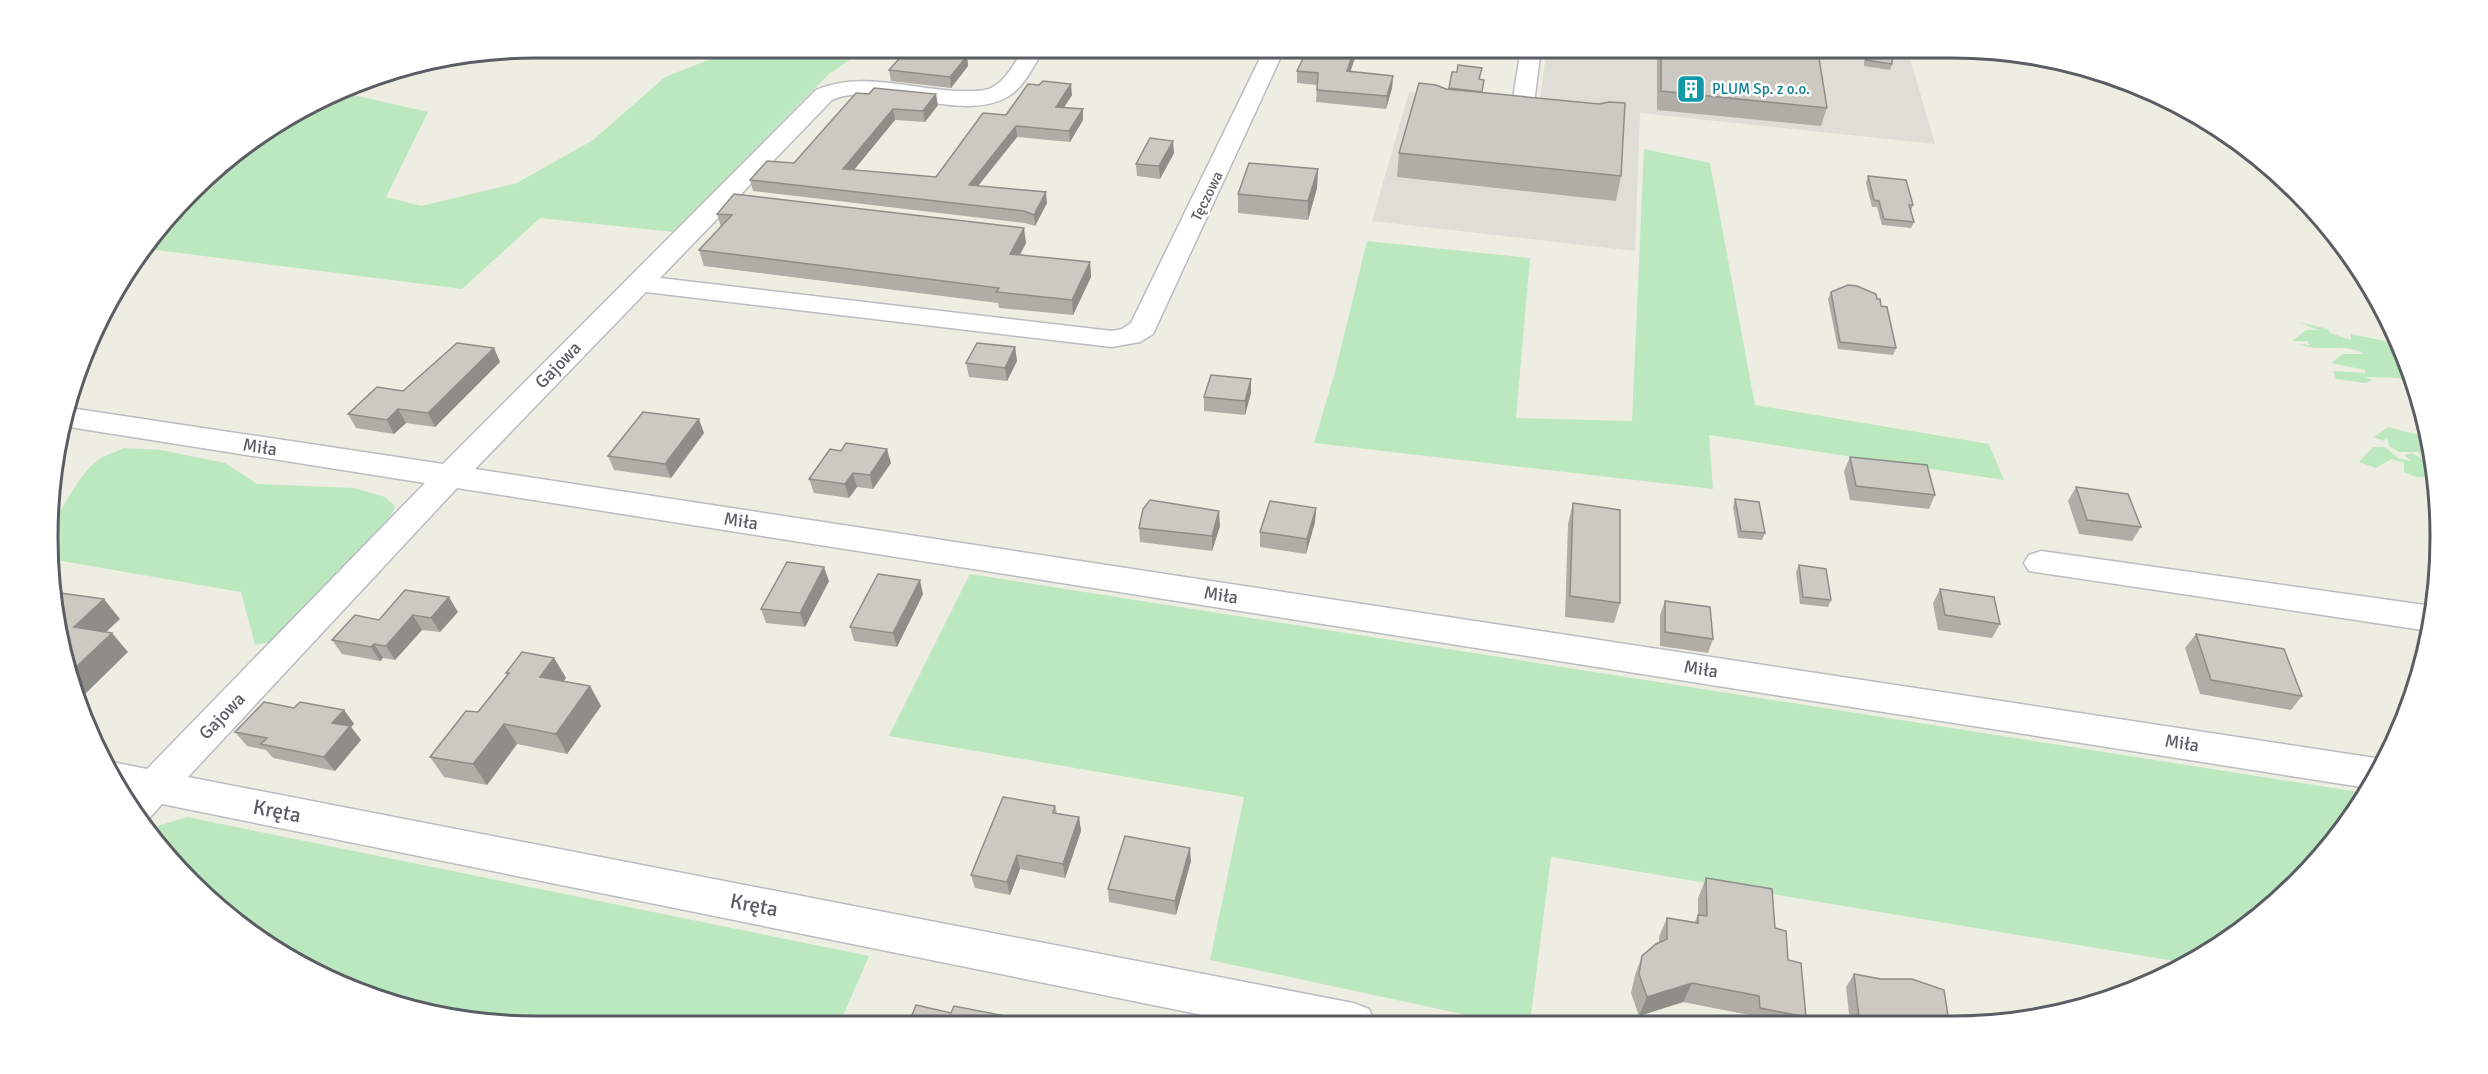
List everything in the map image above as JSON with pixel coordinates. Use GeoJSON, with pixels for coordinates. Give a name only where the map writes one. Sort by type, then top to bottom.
{"type":"FeatureCollection","features":[{"type":"Feature","properties":{"kind":"street","name":"Gajowa"},"geometry":{"type":"LineString","coordinates":[[144,798],[450,476],[638,283],[736,199],[829,92],[853,87],[970,98],[991,96],[1005,88],[1028,58]]}},
{"type":"Feature","properties":{"kind":"street","name":"Tęczowa"},"geometry":{"type":"LineString","coordinates":[[638,283],[1112,339],[1130,336],[1143,328],[1270,58]]}},
{"type":"Feature","properties":{"kind":"street"},"geometry":{"type":"LineString","coordinates":[[1500,109],[1529,109],[1531,58]]}},
{"type":"Feature","properties":{"kind":"street","name":"Miła"},"geometry":{"type":"LineString","coordinates":[[74,418],[2368,771]]}},
{"type":"Feature","properties":{"kind":"street"},"geometry":{"type":"LineString","coordinates":[[2041,563],[2422,618]]}},
{"type":"Feature","properties":{"kind":"street","name":"Kręta"},"geometry":{"type":"LineString","coordinates":[[144,798],[1310,1016]]}},
{"type":"Feature","properties":{"kind":"shaded area"},"geometry":{"type":"Polygon","coordinates":[[[1546,58],[1910,58],[1935,144],[1640,113],[1635,251],[1372,221],[1409,92],[1539,105],[1546,58]]]}},
{"type":"Feature","properties":{"kind":"green space"},"geometry":{"type":"Polygon","coordinates":[[[713,58],[852,58],[829,74],[673,232],[540,218],[462,289],[154,250],[199,199],[246,157],[298,123],[354,95],[428,112],[386,197],[421,206],[517,183],[593,140],[665,77],[713,58]]]}},
{"type":"Feature","properties":{"kind":"green space"},"geometry":{"type":"Polygon","coordinates":[[[1644,149],[1710,163],[1755,405],[1989,444],[2004,480],[1709,435],[1713,489],[1314,443],[1335,372],[1367,241],[1530,258],[1516,418],[1632,421],[1644,149]]]}},
{"type":"Feature","properties":{"kind":"green space"},"geometry":{"type":"Polygon","coordinates":[[[2299,322],[2328,329],[2330,333],[2351,340],[2351,334],[2385,341],[2389,345],[2403,380],[2364,377],[2373,380],[2365,383],[2336,379],[2333,371],[2365,373],[2365,370],[2331,363],[2343,354],[2365,354],[2348,348],[2308,347],[2298,344],[2310,345],[2307,341],[2292,341],[2306,330],[2318,330],[2299,322]]]}},
{"type":"Feature","properties":{"kind":"green space"},"geometry":{"type":"Polygon","coordinates":[[[2388,427],[2418,434],[2422,458],[2418,452],[2399,452],[2389,446],[2387,438],[2384,441],[2374,437],[2388,427]]]}},
{"type":"Feature","properties":{"kind":"green space"},"geometry":{"type":"Polygon","coordinates":[[[2373,447],[2385,447],[2398,458],[2411,461],[2404,455],[2412,453],[2422,459],[2425,477],[2416,477],[2404,472],[2404,463],[2391,459],[2376,468],[2359,462],[2373,447]]]}},
{"type":"Feature","properties":{"kind":"green space"},"geometry":{"type":"Polygon","coordinates":[[[124,448],[161,450],[225,463],[257,484],[354,488],[385,497],[395,506],[383,533],[275,641],[255,645],[241,592],[60,561],[60,512],[83,475],[104,457],[124,448]]]}},
{"type":"Feature","properties":{"kind":"green space"},"geometry":{"type":"Polygon","coordinates":[[[970,574],[2356,792],[2311,852],[2266,897],[2217,935],[2172,961],[1551,857],[1531,1016],[1471,1016],[1210,960],[1244,797],[889,736],[970,574]]]}},
{"type":"Feature","properties":{"kind":"green space"},"geometry":{"type":"Polygon","coordinates":[[[187,817],[869,956],[843,1016],[537,1016],[444,1006],[383,990],[354,979],[325,966],[271,935],[222,897],[177,852],[156,827],[187,817]]]}},
{"type":"Feature","properties":{"kind":"building"},"geometry":{"type":"Polygon","coordinates":[[[900,58],[965,58],[950,77],[889,70],[900,58]]]}},
{"type":"Feature","properties":{"kind":"building"},"geometry":{"type":"Polygon","coordinates":[[[1303,58],[1352,58],[1347,71],[1393,76],[1387,96],[1317,90],[1318,73],[1297,71],[1303,58]]]}},
{"type":"Feature","properties":{"kind":"building"},"geometry":{"type":"Polygon","coordinates":[[[1661,58],[1819,58],[1827,108],[1661,91],[1661,58]]]}},
{"type":"Feature","properties":{"kind":"building"},"geometry":{"type":"Polygon","coordinates":[[[1866,58],[1892,58],[1892,64],[1866,60],[1866,58]]]}},
{"type":"Feature","properties":{"kind":"building"},"geometry":{"type":"Polygon","coordinates":[[[1458,65],[1482,68],[1479,79],[1484,80],[1482,92],[1449,88],[1452,72],[1457,72],[1458,65]]]}},
{"type":"Feature","properties":{"kind":"building"},"geometry":{"type":"Polygon","coordinates":[[[1043,81],[1071,84],[1056,107],[1083,109],[1069,131],[1016,126],[969,185],[1046,192],[1034,215],[1024,211],[750,180],[767,161],[794,163],[856,93],[869,94],[874,88],[936,94],[923,111],[893,109],[843,169],[936,177],[983,113],[1006,115],[1028,84],[1039,85],[1043,81]]]}},
{"type":"Feature","properties":{"kind":"building"},"geometry":{"type":"Polygon","coordinates":[[[1419,83],[1446,89],[1599,104],[1625,103],[1621,176],[1399,153],[1419,83]]]}},
{"type":"Feature","properties":{"kind":"building"},"geometry":{"type":"Polygon","coordinates":[[[1150,138],[1173,141],[1159,166],[1136,164],[1150,138]]]}},
{"type":"Feature","properties":{"kind":"building"},"geometry":{"type":"Polygon","coordinates":[[[1249,163],[1318,169],[1308,201],[1238,194],[1249,163]]]}},
{"type":"Feature","properties":{"kind":"building"},"geometry":{"type":"Polygon","coordinates":[[[1868,176],[1906,180],[1913,205],[1909,205],[1914,222],[1884,219],[1879,201],[1874,200],[1868,176]]]}},
{"type":"Feature","properties":{"kind":"building"},"geometry":{"type":"Polygon","coordinates":[[[734,194],[1024,228],[1010,254],[1090,262],[1072,300],[996,292],[999,288],[699,250],[732,215],[717,214],[734,194]]]}},
{"type":"Feature","properties":{"kind":"building"},"geometry":{"type":"Polygon","coordinates":[[[1848,285],[1857,286],[1876,294],[1881,306],[1887,307],[1896,348],[1840,342],[1831,292],[1848,285]]]}},
{"type":"Feature","properties":{"kind":"building"},"geometry":{"type":"Polygon","coordinates":[[[457,343],[494,348],[428,413],[398,409],[387,420],[348,414],[377,387],[403,391],[457,343]]]}},
{"type":"Feature","properties":{"kind":"building"},"geometry":{"type":"Polygon","coordinates":[[[977,343],[1015,347],[1005,368],[966,363],[977,343]]]}},
{"type":"Feature","properties":{"kind":"building"},"geometry":{"type":"Polygon","coordinates":[[[1211,375],[1251,379],[1245,401],[1204,397],[1211,375]]]}},
{"type":"Feature","properties":{"kind":"building"},"geometry":{"type":"Polygon","coordinates":[[[643,412],[699,419],[665,464],[608,456],[643,412]]]}},
{"type":"Feature","properties":{"kind":"building"},"geometry":{"type":"Polygon","coordinates":[[[846,443],[887,449],[870,475],[853,473],[845,484],[809,479],[830,449],[841,451],[846,443]]]}},
{"type":"Feature","properties":{"kind":"building"},"geometry":{"type":"Polygon","coordinates":[[[1850,457],[1927,465],[1935,495],[1856,486],[1850,457]]]}},
{"type":"Feature","properties":{"kind":"building"},"geometry":{"type":"Polygon","coordinates":[[[2076,487],[2128,494],[2141,527],[2087,520],[2076,487]]]}},
{"type":"Feature","properties":{"kind":"building"},"geometry":{"type":"Polygon","coordinates":[[[1735,499],[1759,502],[1765,533],[1741,531],[1735,499]]]}},
{"type":"Feature","properties":{"kind":"building"},"geometry":{"type":"Polygon","coordinates":[[[1150,500],[1219,511],[1212,536],[1139,528],[1143,509],[1150,500]]]}},
{"type":"Feature","properties":{"kind":"building"},"geometry":{"type":"Polygon","coordinates":[[[1270,501],[1316,508],[1307,539],[1260,532],[1270,501]]]}},
{"type":"Feature","properties":{"kind":"building"},"geometry":{"type":"Polygon","coordinates":[[[1573,503],[1620,510],[1620,603],[1570,596],[1573,503]]]}},
{"type":"Feature","properties":{"kind":"building"},"geometry":{"type":"Polygon","coordinates":[[[787,562],[824,567],[800,613],[761,609],[787,562]]]}},
{"type":"Feature","properties":{"kind":"building"},"geometry":{"type":"Polygon","coordinates":[[[1799,565],[1826,569],[1831,600],[1803,597],[1799,565]]]}},
{"type":"Feature","properties":{"kind":"building"},"geometry":{"type":"Polygon","coordinates":[[[878,574],[920,580],[893,633],[850,627],[878,574]]]}},
{"type":"Feature","properties":{"kind":"building"},"geometry":{"type":"Polygon","coordinates":[[[1940,589],[1994,597],[2000,624],[1945,615],[1940,589]]]}},
{"type":"Feature","properties":{"kind":"building"},"geometry":{"type":"Polygon","coordinates":[[[405,590],[449,597],[431,618],[413,615],[386,646],[374,644],[371,647],[332,640],[355,615],[379,620],[405,590]]]}},
{"type":"Feature","properties":{"kind":"building"},"geometry":{"type":"Polygon","coordinates":[[[62,593],[104,599],[74,627],[112,633],[77,667],[62,593]]]}},
{"type":"Feature","properties":{"kind":"building"},"geometry":{"type":"Polygon","coordinates":[[[1665,601],[1710,607],[1713,639],[1665,632],[1665,601]]]}},
{"type":"Feature","properties":{"kind":"building"},"geometry":{"type":"Polygon","coordinates":[[[2196,634],[2284,649],[2302,696],[2211,680],[2196,634]]]}},
{"type":"Feature","properties":{"kind":"building"},"geometry":{"type":"Polygon","coordinates":[[[522,652],[554,658],[540,677],[590,686],[556,734],[504,724],[473,764],[430,757],[466,711],[478,712],[509,673],[506,673],[522,652]]]}},
{"type":"Feature","properties":{"kind":"building"},"geometry":{"type":"Polygon","coordinates":[[[264,702],[294,708],[300,702],[344,710],[332,723],[350,726],[324,757],[261,744],[267,738],[235,732],[264,702]]]}},
{"type":"Feature","properties":{"kind":"building"},"geometry":{"type":"Polygon","coordinates":[[[1003,797],[1055,806],[1053,813],[1079,817],[1063,864],[1017,855],[1007,882],[971,875],[1003,797]]]}},
{"type":"Feature","properties":{"kind":"building"},"geometry":{"type":"Polygon","coordinates":[[[1125,836],[1190,848],[1175,901],[1108,889],[1125,836]]]}},
{"type":"Feature","properties":{"kind":"building"},"geometry":{"type":"Polygon","coordinates":[[[1706,878],[1772,889],[1775,928],[1786,931],[1788,960],[1801,963],[1806,1016],[1760,1008],[1759,996],[1692,983],[1647,997],[1639,974],[1642,956],[1656,944],[1667,939],[1667,918],[1698,923],[1698,915],[1707,916],[1706,878]]]}},
{"type":"Feature","properties":{"kind":"building"},"geometry":{"type":"Polygon","coordinates":[[[1854,974],[1881,979],[1912,979],[1944,990],[1948,1016],[1859,1016],[1854,974]]]}},
{"type":"Feature","properties":{"kind":"building"},"geometry":{"type":"Polygon","coordinates":[[[916,1005],[951,1013],[954,1006],[1005,1016],[912,1016],[916,1005]]]}},
{"type":"Feature","properties":{"kind":"place","name":"PLUM Sp. z o.o."},"geometry":{"type":"Point","coordinates":[1691,89]}}]}
